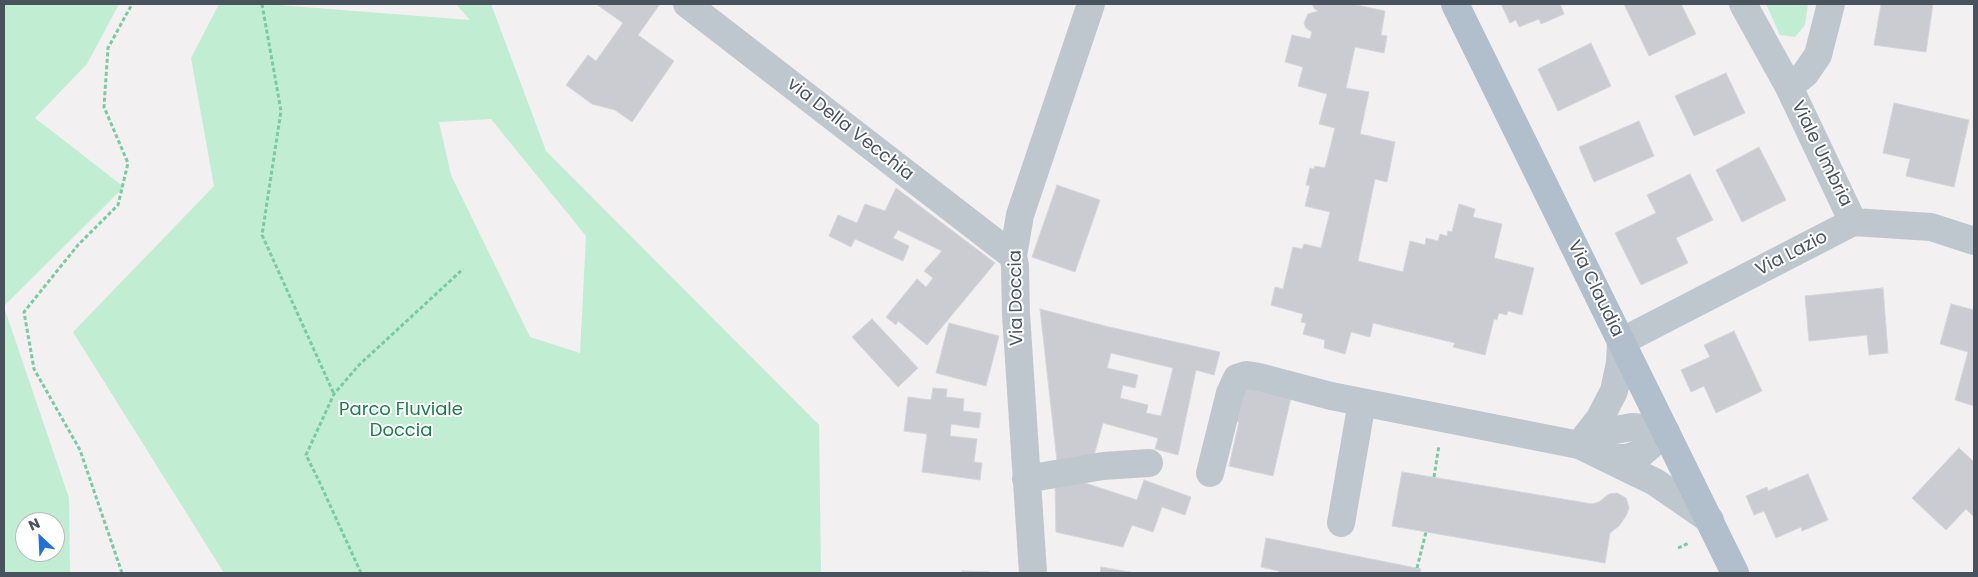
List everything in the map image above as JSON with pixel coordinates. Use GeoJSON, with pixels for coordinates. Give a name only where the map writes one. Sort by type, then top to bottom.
{"type":"FeatureCollection","features":[{"type":"Feature","properties":{"kind":"main road","name":"Via Claudia"},"geometry":{"type":"LineString","coordinates":[[1455,4],[1735,573]]}},
{"type":"Feature","properties":{"kind":"street","name":"via Della Vecchia"},"geometry":{"type":"LineString","coordinates":[[686,4],[1012,256]]}},
{"type":"Feature","properties":{"kind":"street","name":"Via Doccia"},"geometry":{"type":"LineString","coordinates":[[1032,573],[1016,314],[1015,266],[1012,256],[1020,215],[1091,4]]}},
{"type":"Feature","properties":{"kind":"street","name":"Viale Umbria"},"geometry":{"type":"LineString","coordinates":[[1743,4],[1789,87],[1853,222]]}},
{"type":"Feature","properties":{"kind":"street","name":"Viale Umbria"},"geometry":{"type":"LineString","coordinates":[[1789,87],[1805,74],[1818,55],[1831,4]]}},
{"type":"Feature","properties":{"kind":"street","name":"Via Lazio"},"geometry":{"type":"LineString","coordinates":[[1621,342],[1853,222]]}},
{"type":"Feature","properties":{"kind":"street"},"geometry":{"type":"LineString","coordinates":[[1853,222],[1932,227],[1974,241]]}},
{"type":"Feature","properties":{"kind":"street"},"geometry":{"type":"LineString","coordinates":[[1583,440],[1600,418],[1614,390],[1620,363],[1621,342]]}},
{"type":"Feature","properties":{"kind":"street"},"geometry":{"type":"LineString","coordinates":[[1210,473],[1230,393],[1237,378],[1247,375],[1362,402],[1583,440],[1632,427],[1666,432]]}},
{"type":"Feature","properties":{"kind":"street"},"geometry":{"type":"LineString","coordinates":[[1341,523],[1362,402]]}},
{"type":"Feature","properties":{"kind":"street"},"geometry":{"type":"LineString","coordinates":[[1608,458],[1627,458],[1643,452],[1666,432]]}},
{"type":"Feature","properties":{"kind":"street"},"geometry":{"type":"LineString","coordinates":[[1583,440],[1608,458],[1655,482],[1710,520]]}},
{"type":"Feature","properties":{"kind":"street"},"geometry":{"type":"LineString","coordinates":[[1026,479],[1103,466],[1149,463]]}},
{"type":"Feature","properties":{"kind":"path"},"geometry":{"type":"LineString","coordinates":[[122,573],[80,450],[34,369],[24,312],[78,245],[118,205],[128,163],[104,107],[108,48],[132,4]]}},
{"type":"Feature","properties":{"kind":"path"},"geometry":{"type":"LineString","coordinates":[[262,4],[281,112],[262,236],[334,394]]}},
{"type":"Feature","properties":{"kind":"path"},"geometry":{"type":"LineString","coordinates":[[361,573],[306,455],[334,394],[359,365],[463,269]]}},
{"type":"Feature","properties":{"kind":"path"},"geometry":{"type":"LineString","coordinates":[[1417,568],[1426,532]]}},
{"type":"Feature","properties":{"kind":"green space"},"geometry":{"type":"Polygon","coordinates":[[[4,4],[119,4],[87,64],[35,118],[124,187],[4,306],[4,4]]]}},
{"type":"Feature","properties":{"kind":"green space","name":"Parco Fluviale Doccia"},"geometry":{"type":"Polygon","coordinates":[[[219,4],[265,4],[470,20],[456,4],[491,4],[546,151],[819,425],[821,573],[224,573],[73,332],[214,186],[191,58],[219,4]],[[491,119],[439,122],[451,175],[530,337],[580,353],[586,236],[491,119]]]}},
{"type":"Feature","properties":{"kind":"green space"},"geometry":{"type":"Polygon","coordinates":[[[1766,4],[1808,4],[1805,25],[1795,37],[1780,35],[1766,4]]]}},
{"type":"Feature","properties":{"kind":"green space"},"geometry":{"type":"Polygon","coordinates":[[[4,307],[69,498],[70,573],[4,573],[4,307]]]}},
{"type":"Feature","properties":{"kind":"building"},"geometry":{"type":"Polygon","coordinates":[[[596,4],[660,4],[638,35],[674,61],[632,122],[615,110],[592,104],[566,85],[588,55],[596,61],[623,23],[596,4]]]}},
{"type":"Feature","properties":{"kind":"building"},"geometry":{"type":"Polygon","coordinates":[[[1312,4],[1352,4],[1385,11],[1381,35],[1387,36],[1384,53],[1355,47],[1346,88],[1369,92],[1360,134],[1395,142],[1387,182],[1375,179],[1358,261],[1403,272],[1410,241],[1425,245],[1426,238],[1438,241],[1440,234],[1447,236],[1448,231],[1452,232],[1459,204],[1475,209],[1473,217],[1502,224],[1494,258],[1534,268],[1522,315],[1508,311],[1507,315],[1499,313],[1497,320],[1494,319],[1485,355],[1453,347],[1455,343],[1373,323],[1370,337],[1351,332],[1345,354],[1324,348],[1325,340],[1303,334],[1306,323],[1301,322],[1303,314],[1271,305],[1275,287],[1283,289],[1293,247],[1302,249],[1304,244],[1321,248],[1330,212],[1305,206],[1310,186],[1306,185],[1310,168],[1314,169],[1315,166],[1325,168],[1335,128],[1319,124],[1327,94],[1298,86],[1303,67],[1285,62],[1292,35],[1310,39],[1312,32],[1306,28],[1304,23],[1308,14],[1318,11],[1312,4]]]}},
{"type":"Feature","properties":{"kind":"building"},"geometry":{"type":"Polygon","coordinates":[[[1501,4],[1560,4],[1564,14],[1541,24],[1539,19],[1519,27],[1516,20],[1510,23],[1501,4]]]}},
{"type":"Feature","properties":{"kind":"building"},"geometry":{"type":"Polygon","coordinates":[[[1624,4],[1681,4],[1696,34],[1649,56],[1624,4]]]}},
{"type":"Feature","properties":{"kind":"building"},"geometry":{"type":"Polygon","coordinates":[[[1881,4],[1933,4],[1926,52],[1874,45],[1881,4]]]}},
{"type":"Feature","properties":{"kind":"building"},"geometry":{"type":"Polygon","coordinates":[[[1591,43],[1611,86],[1558,111],[1538,69],[1591,43]]]}},
{"type":"Feature","properties":{"kind":"building"},"geometry":{"type":"Polygon","coordinates":[[[1726,73],[1745,113],[1694,136],[1675,96],[1726,73]]]}},
{"type":"Feature","properties":{"kind":"building"},"geometry":{"type":"Polygon","coordinates":[[[1894,103],[1969,120],[1954,187],[1906,176],[1910,159],[1883,153],[1894,103]]]}},
{"type":"Feature","properties":{"kind":"building"},"geometry":{"type":"Polygon","coordinates":[[[1639,121],[1654,156],[1594,182],[1579,147],[1639,121]]]}},
{"type":"Feature","properties":{"kind":"building"},"geometry":{"type":"Polygon","coordinates":[[[1759,147],[1786,200],[1742,222],[1716,170],[1759,147]]]}},
{"type":"Feature","properties":{"kind":"building"},"geometry":{"type":"Polygon","coordinates":[[[1690,174],[1713,220],[1676,238],[1688,263],[1641,285],[1615,233],[1656,213],[1647,195],[1690,174]]]}},
{"type":"Feature","properties":{"kind":"building"},"geometry":{"type":"Polygon","coordinates":[[[1057,185],[1100,200],[1075,272],[1032,257],[1057,185]]]}},
{"type":"Feature","properties":{"kind":"building"},"geometry":{"type":"Polygon","coordinates":[[[896,188],[995,263],[927,345],[898,321],[896,325],[886,317],[917,279],[926,287],[933,278],[924,271],[942,251],[898,230],[893,238],[909,246],[903,261],[855,239],[851,247],[829,236],[838,215],[857,223],[865,204],[885,211],[896,188]]]}},
{"type":"Feature","properties":{"kind":"building"},"geometry":{"type":"Polygon","coordinates":[[[1883,288],[1888,353],[1869,355],[1867,335],[1809,341],[1805,296],[1883,288]]]}},
{"type":"Feature","properties":{"kind":"building"},"geometry":{"type":"Polygon","coordinates":[[[1951,304],[1974,310],[1974,406],[1955,400],[1968,352],[1940,344],[1951,304]]]}},
{"type":"Feature","properties":{"kind":"building"},"geometry":{"type":"Polygon","coordinates":[[[1040,309],[1220,352],[1214,375],[1196,370],[1178,455],[1155,449],[1158,438],[1103,423],[1093,459],[1057,461],[1040,309]],[[1111,353],[1107,368],[1138,375],[1135,388],[1123,385],[1120,398],[1148,405],[1146,413],[1161,416],[1173,368],[1111,353]]]}},
{"type":"Feature","properties":{"kind":"building"},"geometry":{"type":"Polygon","coordinates":[[[872,319],[918,368],[898,387],[852,337],[872,319]]]}},
{"type":"Feature","properties":{"kind":"building"},"geometry":{"type":"Polygon","coordinates":[[[949,323],[999,336],[986,386],[936,373],[949,323]]]}},
{"type":"Feature","properties":{"kind":"building"},"geometry":{"type":"Polygon","coordinates":[[[1734,331],[1762,391],[1716,413],[1704,386],[1691,392],[1681,370],[1710,357],[1704,345],[1734,331]]]}},
{"type":"Feature","properties":{"kind":"building"},"geometry":{"type":"Polygon","coordinates":[[[1243,382],[1292,393],[1273,476],[1229,466],[1239,422],[1234,421],[1243,382]]]}},
{"type":"Feature","properties":{"kind":"building"},"geometry":{"type":"Polygon","coordinates":[[[933,388],[947,389],[946,397],[964,399],[963,411],[981,413],[979,428],[951,424],[950,436],[977,439],[974,462],[982,463],[980,480],[922,472],[927,434],[904,431],[908,397],[931,400],[933,388]]]}},
{"type":"Feature","properties":{"kind":"building"},"geometry":{"type":"Polygon","coordinates":[[[1959,448],[1974,462],[1974,517],[1966,509],[1946,530],[1912,498],[1959,448]]]}},
{"type":"Feature","properties":{"kind":"building"},"geometry":{"type":"Polygon","coordinates":[[[1402,472],[1592,504],[1599,502],[1609,494],[1617,493],[1626,498],[1629,508],[1619,526],[1610,533],[1605,563],[1392,526],[1402,472]]]}},
{"type":"Feature","properties":{"kind":"building"},"geometry":{"type":"Polygon","coordinates":[[[1808,474],[1828,520],[1802,531],[1801,527],[1776,538],[1764,511],[1754,515],[1746,496],[1767,487],[1768,491],[1808,474]]]}},
{"type":"Feature","properties":{"kind":"building"},"geometry":{"type":"Polygon","coordinates":[[[1144,480],[1191,497],[1185,515],[1162,507],[1153,532],[1132,525],[1123,547],[1056,532],[1055,486],[1079,481],[1137,500],[1144,480]]]}},
{"type":"Feature","properties":{"kind":"building"},"geometry":{"type":"Polygon","coordinates":[[[1266,538],[1421,569],[1420,573],[1279,573],[1279,571],[1261,567],[1266,538]]]}},
{"type":"Feature","properties":{"kind":"building"},"geometry":{"type":"Polygon","coordinates":[[[1101,567],[1135,573],[1100,573],[1101,567]]]}},
{"type":"Feature","properties":{"kind":"building"},"geometry":{"type":"Polygon","coordinates":[[[962,571],[990,572],[990,573],[962,573],[962,571]]]}}]}
